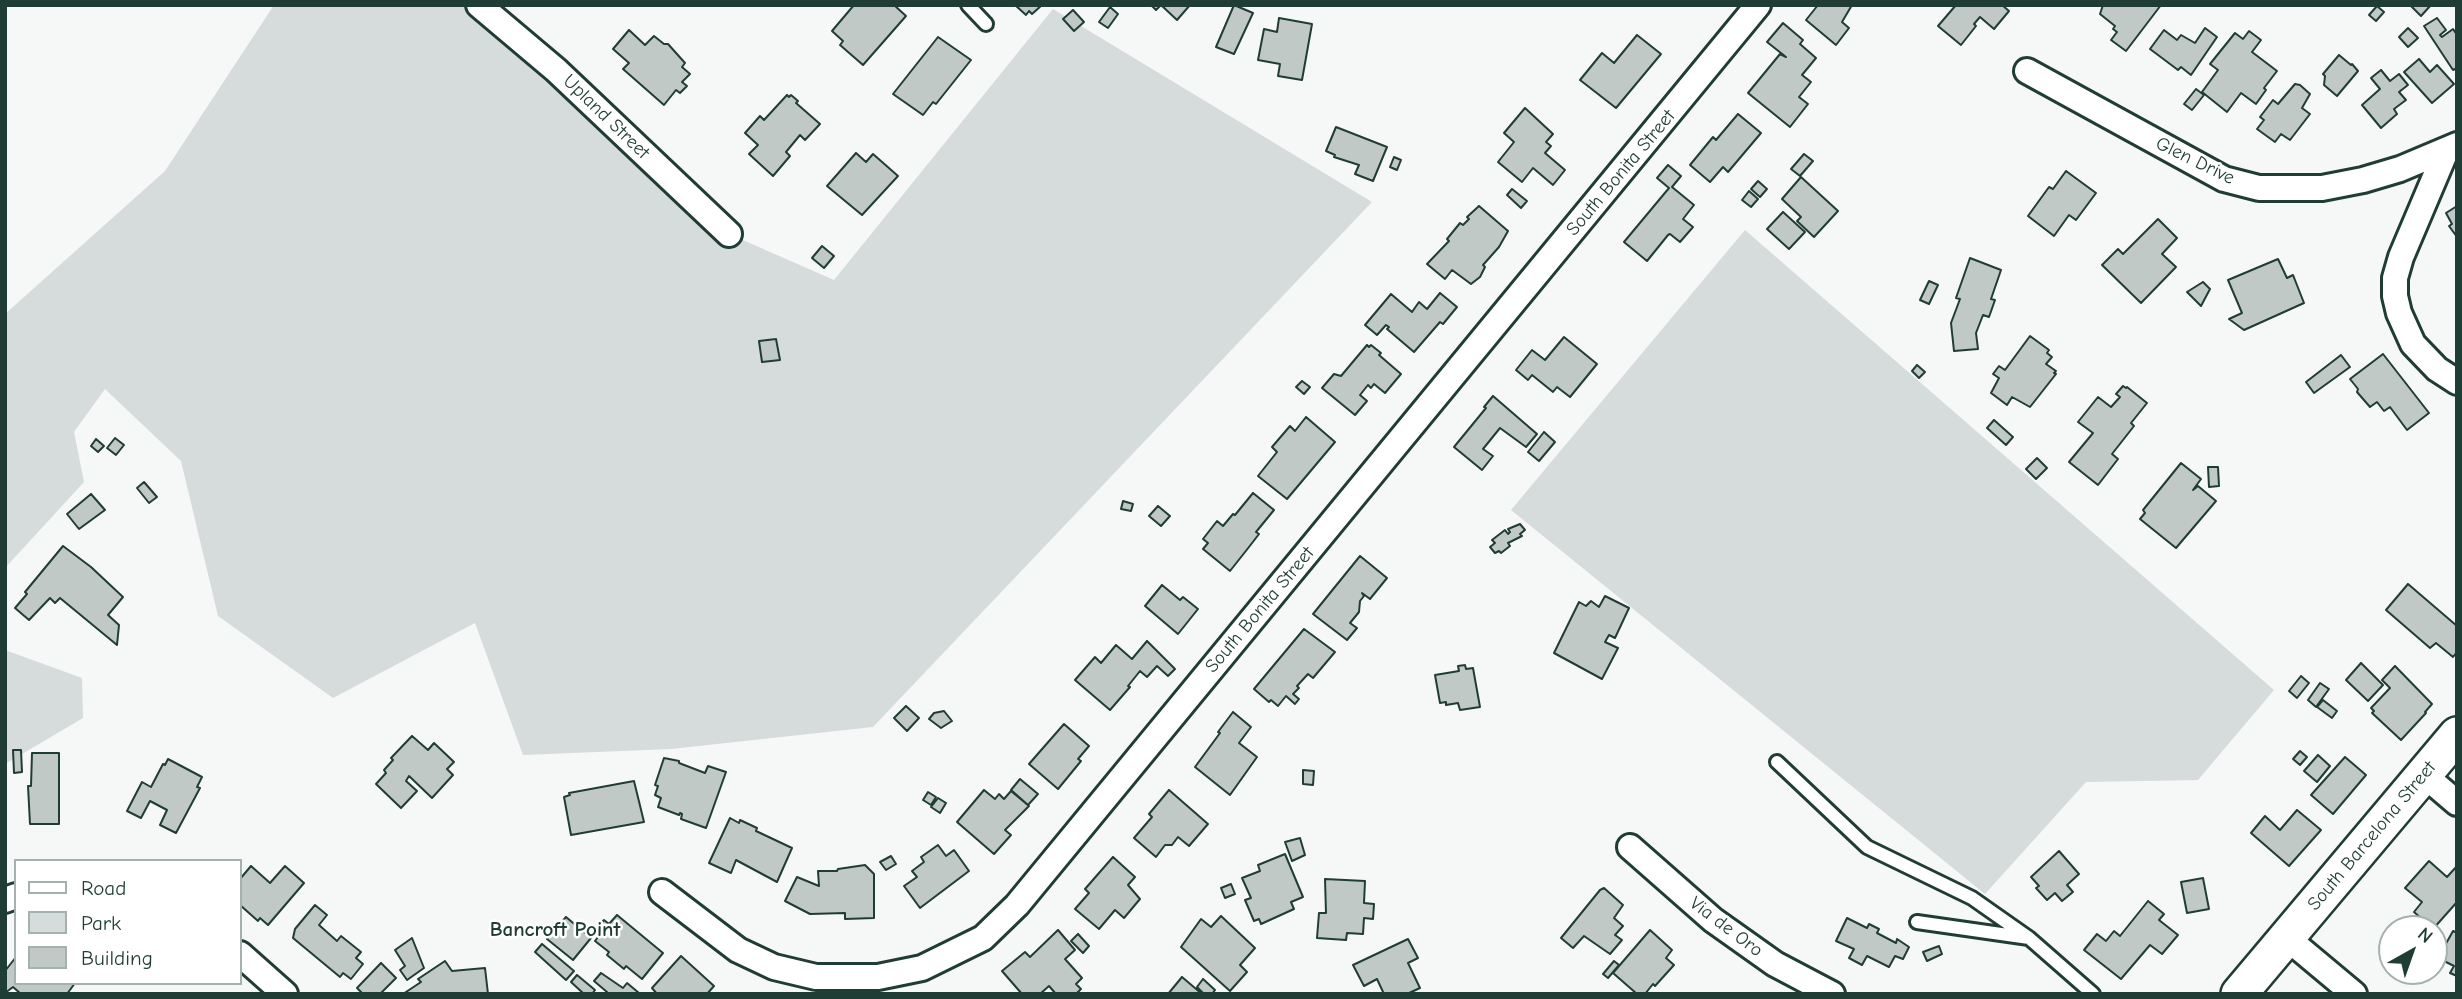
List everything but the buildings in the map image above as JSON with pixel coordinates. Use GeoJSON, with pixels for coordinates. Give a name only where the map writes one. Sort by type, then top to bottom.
{"type":"FeatureCollection","features":[{"type":"Feature","properties":{"kind":"main road","name":"South Barcelona Street"},"geometry":{"type":"LineString","coordinates":[[2239,994],[2457,735]]}},
{"type":"Feature","properties":{"kind":"street","name":"Upland Street"},"geometry":{"type":"LineString","coordinates":[[479,5],[556,70],[729,234]]}},
{"type":"Feature","properties":{"kind":"street","name":"South Bonita Street"},"geometry":{"type":"LineString","coordinates":[[662,892],[738,950],[774,967],[816,977],[878,977],[922,968],[983,938],[1017,905],[1758,5]]}},
{"type":"Feature","properties":{"kind":"street","name":"Glen Drive"},"geometry":{"type":"LineString","coordinates":[[2026,71],[2224,179],[2259,188],[2336,186],[2400,169],[2451,148]]}},
{"type":"Feature","properties":{"kind":"street"},"geometry":{"type":"LineString","coordinates":[[2451,148],[2401,257],[2395,278],[2399,313],[2413,344],[2437,369],[2457,382]]}},
{"type":"Feature","properties":{"kind":"street"},"geometry":{"type":"LineString","coordinates":[[2423,774],[2457,803]]}},
{"type":"Feature","properties":{"kind":"street","name":"Via de Oro"},"geometry":{"type":"LineString","coordinates":[[1630,847],[1713,920],[1775,964],[1832,994]]}},
{"type":"Feature","properties":{"kind":"street"},"geometry":{"type":"LineString","coordinates":[[2287,938],[2354,994]]}},
{"type":"Feature","properties":{"kind":"street"},"geometry":{"type":"LineString","coordinates":[[242,956],[285,994]]}},
{"type":"Feature","properties":{"kind":"lane"},"geometry":{"type":"LineString","coordinates":[[968,5],[986,24]]}},
{"type":"Feature","properties":{"kind":"lane"},"geometry":{"type":"LineString","coordinates":[[1777,762],[1867,847],[1972,898],[2029,938],[2093,994]]}},
{"type":"Feature","properties":{"kind":"lane"},"geometry":{"type":"LineString","coordinates":[[1917,922],[2029,938]]}},
{"type":"Feature","properties":{"kind":"green space"},"geometry":{"type":"Polygon","coordinates":[[[274,5],[476,5],[729,234],[834,280],[1053,9],[1372,202],[873,727],[671,749],[523,755],[475,623],[333,698],[218,616],[181,461],[105,389],[74,432],[84,482],[5,568],[5,314],[165,171],[274,5]]]}},
{"type":"Feature","properties":{"kind":"green space"},"geometry":{"type":"Polygon","coordinates":[[[1745,230],[2274,690],[2198,780],[2086,782],[1985,894],[1511,510],[1745,230]]]}},
{"type":"Feature","properties":{"kind":"green space"},"geometry":{"type":"Polygon","coordinates":[[[5,650],[82,678],[83,718],[5,764],[5,650]]]}},
{"type":"Feature","properties":{"kind":"district","name":"Bancroft Point"},"geometry":{"type":"Point","coordinates":[555,930]}}]}
